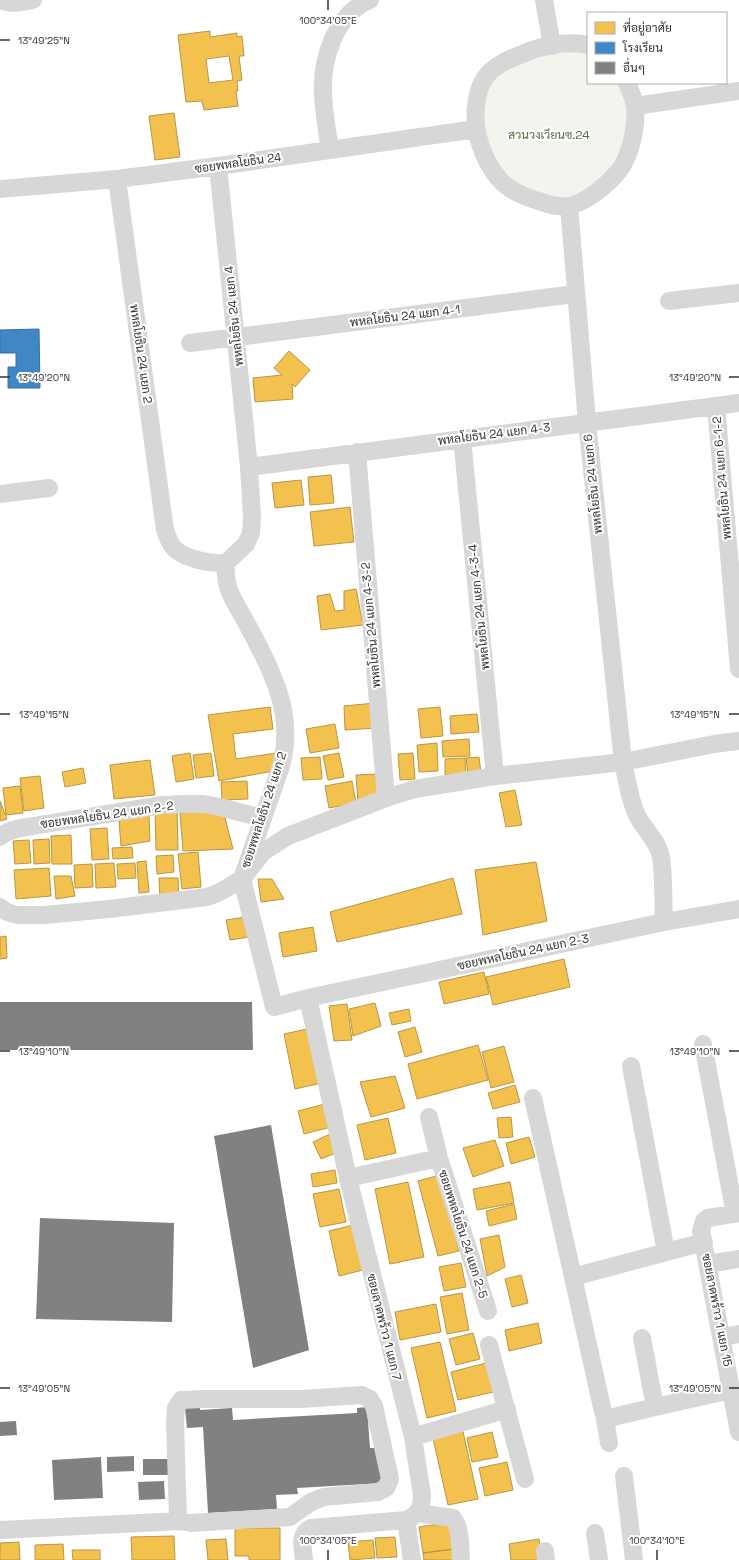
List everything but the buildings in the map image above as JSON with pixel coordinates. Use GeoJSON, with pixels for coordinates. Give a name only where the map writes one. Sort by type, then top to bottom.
{"type":"FeatureCollection","features":[{"type":"Feature","properties":{"kind":"street"},"geometry":{"type":"LineString","coordinates":[[1,0],[6,3],[19,3],[33,0]]}},
{"type":"Feature","properties":{"kind":"street"},"geometry":{"type":"LineString","coordinates":[[330,150],[323,94],[326,62],[331,44],[338,28],[350,12],[370,0]]}},
{"type":"Feature","properties":{"kind":"street"},"geometry":{"type":"LineString","coordinates":[[544,0],[552,46]]}},
{"type":"Feature","properties":{"kind":"street"},"geometry":{"type":"LineString","coordinates":[[587,45],[570,44],[552,46],[524,53],[508,60],[490,71],[483,79],[479,90],[475,116],[476,129],[485,155],[500,180],[509,188],[547,204],[569,206],[597,192],[610,181],[623,165],[631,149],[635,106],[626,84]]}},
{"type":"Feature","properties":{"kind":"street"},"geometry":{"type":"LineString","coordinates":[[635,106],[739,96]]}},
{"type":"Feature","properties":{"kind":"street","name":"ซอยพหลโยธิน 24"},"geometry":{"type":"LineString","coordinates":[[0,189],[117,179],[476,129]]}},
{"type":"Feature","properties":{"kind":"street","name":"พหลโยธิน 24 แยก 4"},"geometry":{"type":"LineString","coordinates":[[218,166],[249,467]]}},
{"type":"Feature","properties":{"kind":"street","name":"พหลโยธิน 24 แยก 2"},"geometry":{"type":"LineString","coordinates":[[117,179],[165,530],[173,547],[186,556],[217,564],[226,563]]}},
{"type":"Feature","properties":{"kind":"street","name":"พหลโยธิน 24 แยก 6"},"geometry":{"type":"LineString","coordinates":[[569,206],[575,294],[587,422],[623,762],[629,791],[636,813],[644,828],[655,841],[661,857],[664,922]]}},
{"type":"Feature","properties":{"kind":"street"},"geometry":{"type":"LineString","coordinates":[[669,301],[739,293]]}},
{"type":"Feature","properties":{"kind":"street","name":"พหลโยธิน 24 แยก 4-1"},"geometry":{"type":"LineString","coordinates":[[190,343],[575,294]]}},
{"type":"Feature","properties":{"kind":"street","name":"พหลโยธิน 24 แยก 4-3"},"geometry":{"type":"LineString","coordinates":[[249,467],[739,403]]}},
{"type":"Feature","properties":{"kind":"street","name":"พหลโยธิน 24 แยก 6-1-2"},"geometry":{"type":"LineString","coordinates":[[716,406],[739,669]]}},
{"type":"Feature","properties":{"kind":"street","name":"พหลโยธิน 24 แยก 4-3-4"},"geometry":{"type":"LineString","coordinates":[[462,438],[495,776]]}},
{"type":"Feature","properties":{"kind":"street","name":"พหลโยธิน 24 แยก 4-3-2"},"geometry":{"type":"LineString","coordinates":[[357,452],[386,798]]}},
{"type":"Feature","properties":{"kind":"street"},"geometry":{"type":"LineString","coordinates":[[226,563],[246,544],[251,533],[252,516],[249,467]]}},
{"type":"Feature","properties":{"kind":"street"},"geometry":{"type":"LineString","coordinates":[[0,494],[49,488]]}},
{"type":"Feature","properties":{"kind":"street","name":"ซอยพหลโยธิน 24 แยก 2"},"geometry":{"type":"LineString","coordinates":[[226,563],[225,575],[227,588],[272,674],[279,690],[283,707],[285,752],[242,879],[274,1007],[308,998]]}},
{"type":"Feature","properties":{"kind":"street"},"geometry":{"type":"LineString","coordinates":[[0,907],[7,912],[18,915],[44,915],[207,897],[218,893],[242,879],[263,852],[288,836],[386,798],[422,787],[495,776],[623,762],[707,745],[739,742]]}},
{"type":"Feature","properties":{"kind":"street","name":"ซอยพหลโยธิน 24 แยก 2-2"},"geometry":{"type":"LineString","coordinates":[[0,837],[3,834],[33,826],[162,805],[204,804],[262,818]]}},
{"type":"Feature","properties":{"kind":"street","name":"ซอยพหลโยธิน 24 แยก 2-3"},"geometry":{"type":"LineString","coordinates":[[308,998],[664,922],[739,909]]}},
{"type":"Feature","properties":{"kind":"street","name":"ซอยลาดพร้าว 1 แยก 7"},"geometry":{"type":"LineString","coordinates":[[308,998],[348,1178],[412,1437],[422,1495],[422,1505],[411,1516]]}},
{"type":"Feature","properties":{"kind":"street"},"geometry":{"type":"LineString","coordinates":[[703,1044],[737,1213]]}},
{"type":"Feature","properties":{"kind":"street"},"geometry":{"type":"LineString","coordinates":[[631,1066],[666,1252]]}},
{"type":"Feature","properties":{"kind":"street"},"geometry":{"type":"LineString","coordinates":[[533,1098],[603,1412]]}},
{"type":"Feature","properties":{"kind":"street","name":"ซอยพหลโยธิน 24 แยก 2-5"},"geometry":{"type":"LineString","coordinates":[[429,1117],[439,1158],[488,1311]]}},
{"type":"Feature","properties":{"kind":"street","name":"ซอยพหลโยธิน 24 แยก 2-5"},"geometry":{"type":"LineString","coordinates":[[348,1178],[439,1158]]}},
{"type":"Feature","properties":{"kind":"street","name":"ซอยลาดพร้าว 1 แยก 15"},"geometry":{"type":"LineString","coordinates":[[737,1213],[708,1218],[704,1221],[701,1230],[708,1264],[730,1336],[731,1390],[737,1410],[739,1432]]}},
{"type":"Feature","properties":{"kind":"street"},"geometry":{"type":"LineString","coordinates":[[573,1277],[704,1242]]}},
{"type":"Feature","properties":{"kind":"street"},"geometry":{"type":"LineString","coordinates":[[708,1264],[739,1259]]}},
{"type":"Feature","properties":{"kind":"street"},"geometry":{"type":"LineString","coordinates":[[642,1338],[655,1407]]}},
{"type":"Feature","properties":{"kind":"street"},"geometry":{"type":"LineString","coordinates":[[489,1345],[525,1480]]}},
{"type":"Feature","properties":{"kind":"street"},"geometry":{"type":"LineString","coordinates":[[609,1443],[605,1419],[731,1390]]}},
{"type":"Feature","properties":{"kind":"street"},"geometry":{"type":"LineString","coordinates":[[0,1530],[181,1522],[191,1523],[290,1517],[311,1502],[324,1497],[378,1492],[386,1488],[390,1478],[374,1406],[370,1399],[362,1395],[301,1399],[181,1400],[176,1408],[175,1434],[178,1517],[181,1522]]}},
{"type":"Feature","properties":{"kind":"street"},"geometry":{"type":"LineString","coordinates":[[412,1437],[507,1409]]}},
{"type":"Feature","properties":{"kind":"street"},"geometry":{"type":"LineString","coordinates":[[379,1426],[407,1417]]}},
{"type":"Feature","properties":{"kind":"street"},"geometry":{"type":"LineString","coordinates":[[624,1476],[634,1560]]}},
{"type":"Feature","properties":{"kind":"street"},"geometry":{"type":"LineString","coordinates":[[304,1560],[303,1533],[311,1528],[411,1516],[453,1518],[456,1522],[461,1560]]}},
{"type":"Feature","properties":{"kind":"street"},"geometry":{"type":"LineString","coordinates":[[411,1516],[412,1560]]}},
{"type":"Feature","properties":{"kind":"street"},"geometry":{"type":"LineString","coordinates":[[595,1533],[599,1560]]}},
{"type":"Feature","properties":{"kind":"green space","name":"สวนวงเวียนซ.24"},"geometry":{"type":"Polygon","coordinates":[[[587,46],[587,84],[626,84],[633,98],[615,175],[581,200],[547,204],[492,168],[479,90],[498,66],[587,46]]]}}]}
